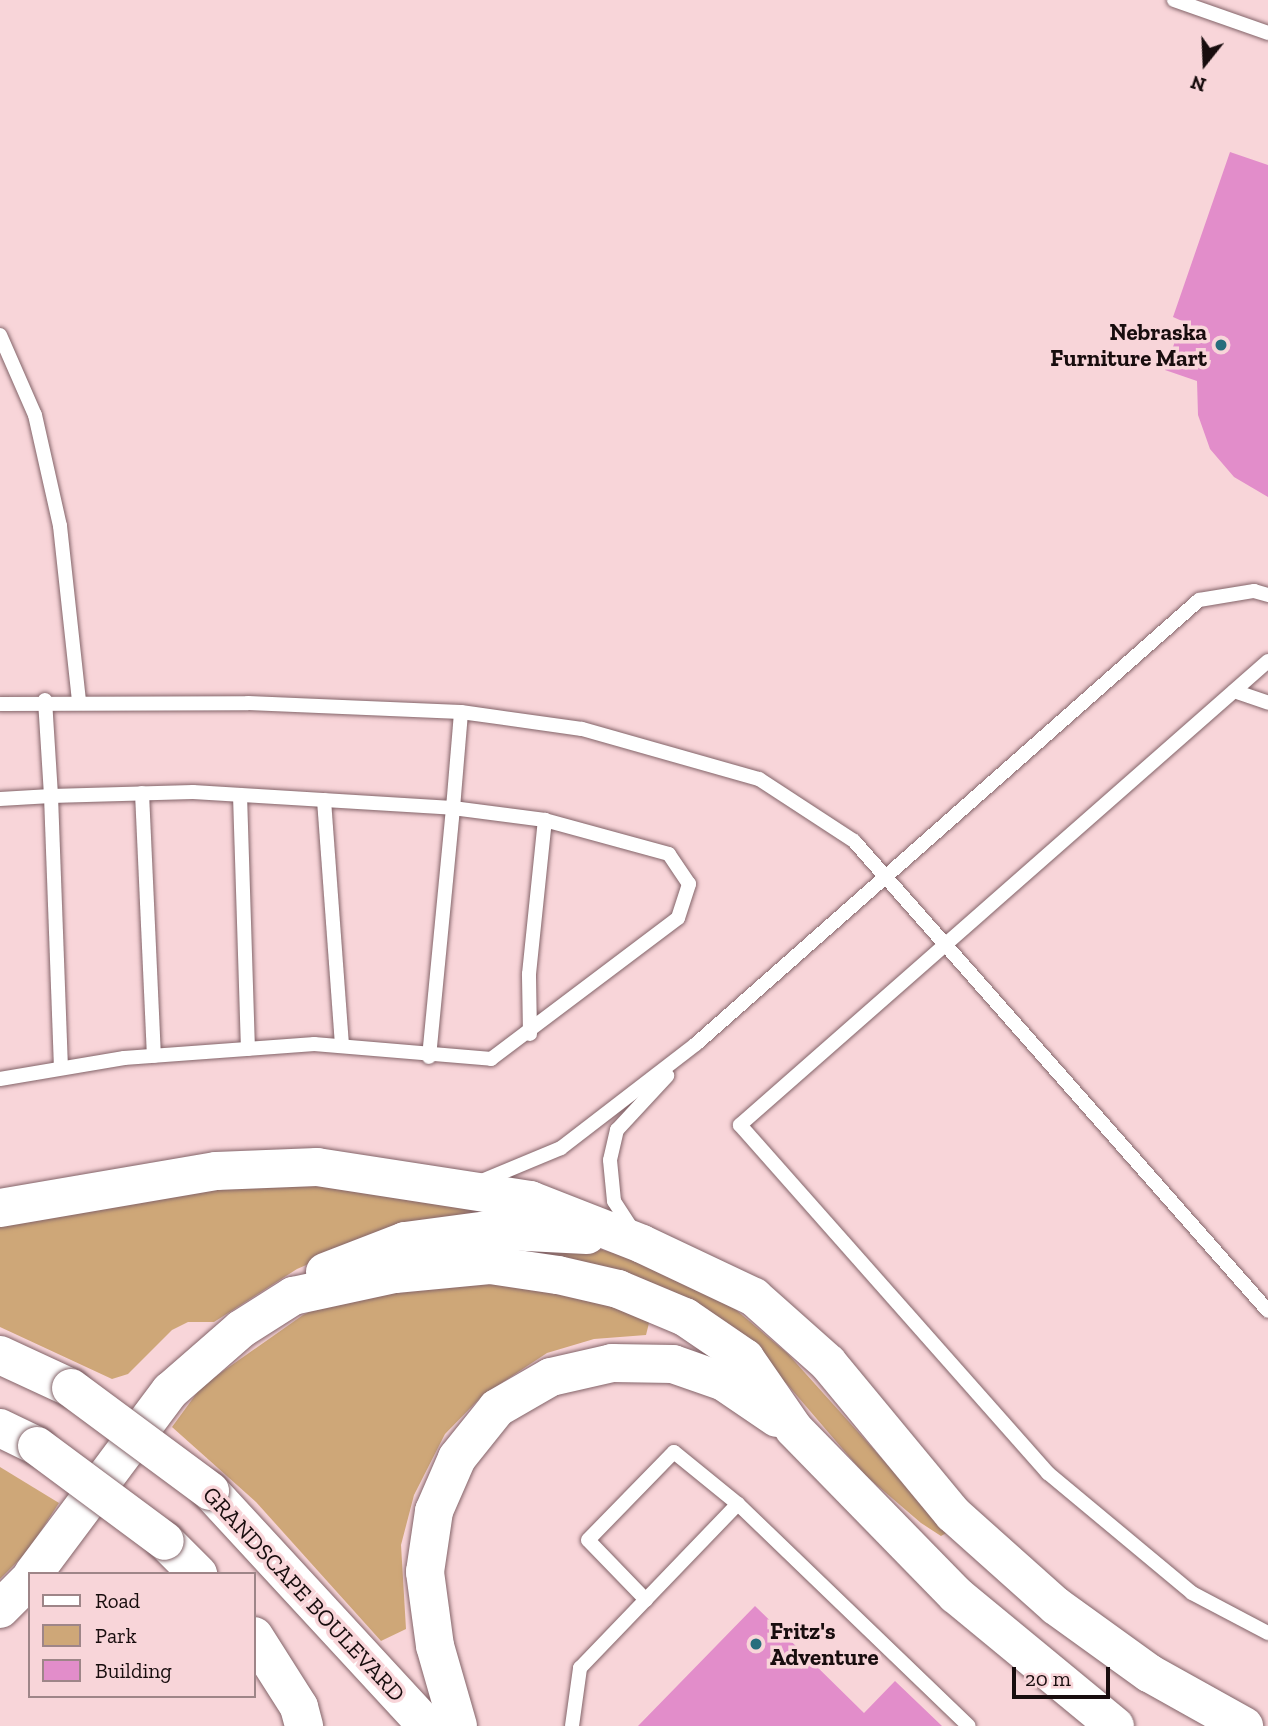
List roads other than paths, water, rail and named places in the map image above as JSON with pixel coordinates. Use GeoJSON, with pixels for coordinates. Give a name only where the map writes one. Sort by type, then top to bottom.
{"type":"FeatureCollection","features":[{"type":"Feature","properties":{"kind":"street"},"geometry":{"type":"LineString","coordinates":[[0,1208],[216,1171],[317,1167],[461,1184],[530,1199],[642,1244],[754,1297],[828,1363],[953,1514],[1056,1606],[1149,1673],[1244,1726]]}},
{"type":"Feature","properties":{"kind":"street"},"geometry":{"type":"LineString","coordinates":[[34,1572],[170,1391],[241,1329],[343,1261],[405,1241],[487,1230],[563,1231],[642,1244]]}},
{"type":"Feature","properties":{"kind":"street"},"geometry":{"type":"LineString","coordinates":[[293,1296],[395,1274],[490,1265],[618,1289],[685,1317],[746,1358],[794,1429],[956,1595],[1115,1726]]}},
{"type":"Feature","properties":{"kind":"street","name":"GRANDSCAPE BOULEVARD"},"geometry":{"type":"LineString","coordinates":[[0,1355],[71,1388],[210,1491],[427,1726]]}},
{"type":"Feature","properties":{"kind":"street"},"geometry":{"type":"LineString","coordinates":[[458,1726],[435,1646],[425,1572],[434,1511],[457,1458],[497,1409],[551,1377],[612,1363],[673,1364],[724,1382],[794,1429]]}},
{"type":"Feature","properties":{"kind":"street"},"geometry":{"type":"LineString","coordinates":[[0,1428],[37,1446],[165,1541],[196,1572]]}},
{"type":"Feature","properties":{"kind":"street"},"geometry":{"type":"LineString","coordinates":[[0,1609],[28,1581]]}},
{"type":"Feature","properties":{"kind":"street"},"geometry":{"type":"LineString","coordinates":[[256,1639],[299,1707],[304,1726]]}},
{"type":"Feature","properties":{"kind":"lane"},"geometry":{"type":"LineString","coordinates":[[1174,0],[1268,33]]}},
{"type":"Feature","properties":{"kind":"lane"},"geometry":{"type":"LineString","coordinates":[[0,335],[35,415],[57,513],[79,701]]}},
{"type":"Feature","properties":{"kind":"lane"},"geometry":{"type":"LineString","coordinates":[[461,1184],[508,1175],[561,1148],[696,1044],[1199,600],[1254,591],[1268,595]]}},
{"type":"Feature","properties":{"kind":"lane"},"geometry":{"type":"LineString","coordinates":[[1268,661],[740,1125],[1048,1473],[1192,1593],[1268,1633]]}},
{"type":"Feature","properties":{"kind":"lane"},"geometry":{"type":"LineString","coordinates":[[1234,691],[1268,703]]}},
{"type":"Feature","properties":{"kind":"lane"},"geometry":{"type":"LineString","coordinates":[[45,700],[61,1067]]}},
{"type":"Feature","properties":{"kind":"lane"},"geometry":{"type":"LineString","coordinates":[[0,704],[45,700],[461,712],[582,729],[759,779],[809,806],[887,876],[1268,1311]]}},
{"type":"Feature","properties":{"kind":"lane"},"geometry":{"type":"LineString","coordinates":[[429,1057],[461,712]]}},
{"type":"Feature","properties":{"kind":"lane"},"geometry":{"type":"LineString","coordinates":[[142,793],[154,1056]]}},
{"type":"Feature","properties":{"kind":"lane"},"geometry":{"type":"LineString","coordinates":[[0,799],[142,793],[240,795],[453,808],[545,820],[669,854],[689,884],[678,918],[530,1034],[491,1059],[429,1057],[342,1045],[154,1056],[61,1067],[0,1079]]}},
{"type":"Feature","properties":{"kind":"lane"},"geometry":{"type":"LineString","coordinates":[[240,795],[248,1049]]}},
{"type":"Feature","properties":{"kind":"lane"},"geometry":{"type":"LineString","coordinates":[[324,800],[342,1045]]}},
{"type":"Feature","properties":{"kind":"lane"},"geometry":{"type":"LineString","coordinates":[[530,1034],[528,974],[545,820]]}},
{"type":"Feature","properties":{"kind":"lane"},"geometry":{"type":"LineString","coordinates":[[642,1244],[614,1201],[610,1160],[617,1130],[696,1044]]}},
{"type":"Feature","properties":{"kind":"lane"},"geometry":{"type":"LineString","coordinates":[[646,1600],[589,1540],[674,1452],[738,1504],[969,1726]]}},
{"type":"Feature","properties":{"kind":"lane"},"geometry":{"type":"LineString","coordinates":[[572,1726],[580,1668],[738,1504]]}},
{"type":"Feature","properties":{"kind":"place","name":"Nebraska Furniture Mart"},"geometry":{"type":"Point","coordinates":[1221,345]}},
{"type":"Feature","properties":{"kind":"place","name":"Fritz's Adventure"},"geometry":{"type":"Point","coordinates":[756,1644]}}]}
